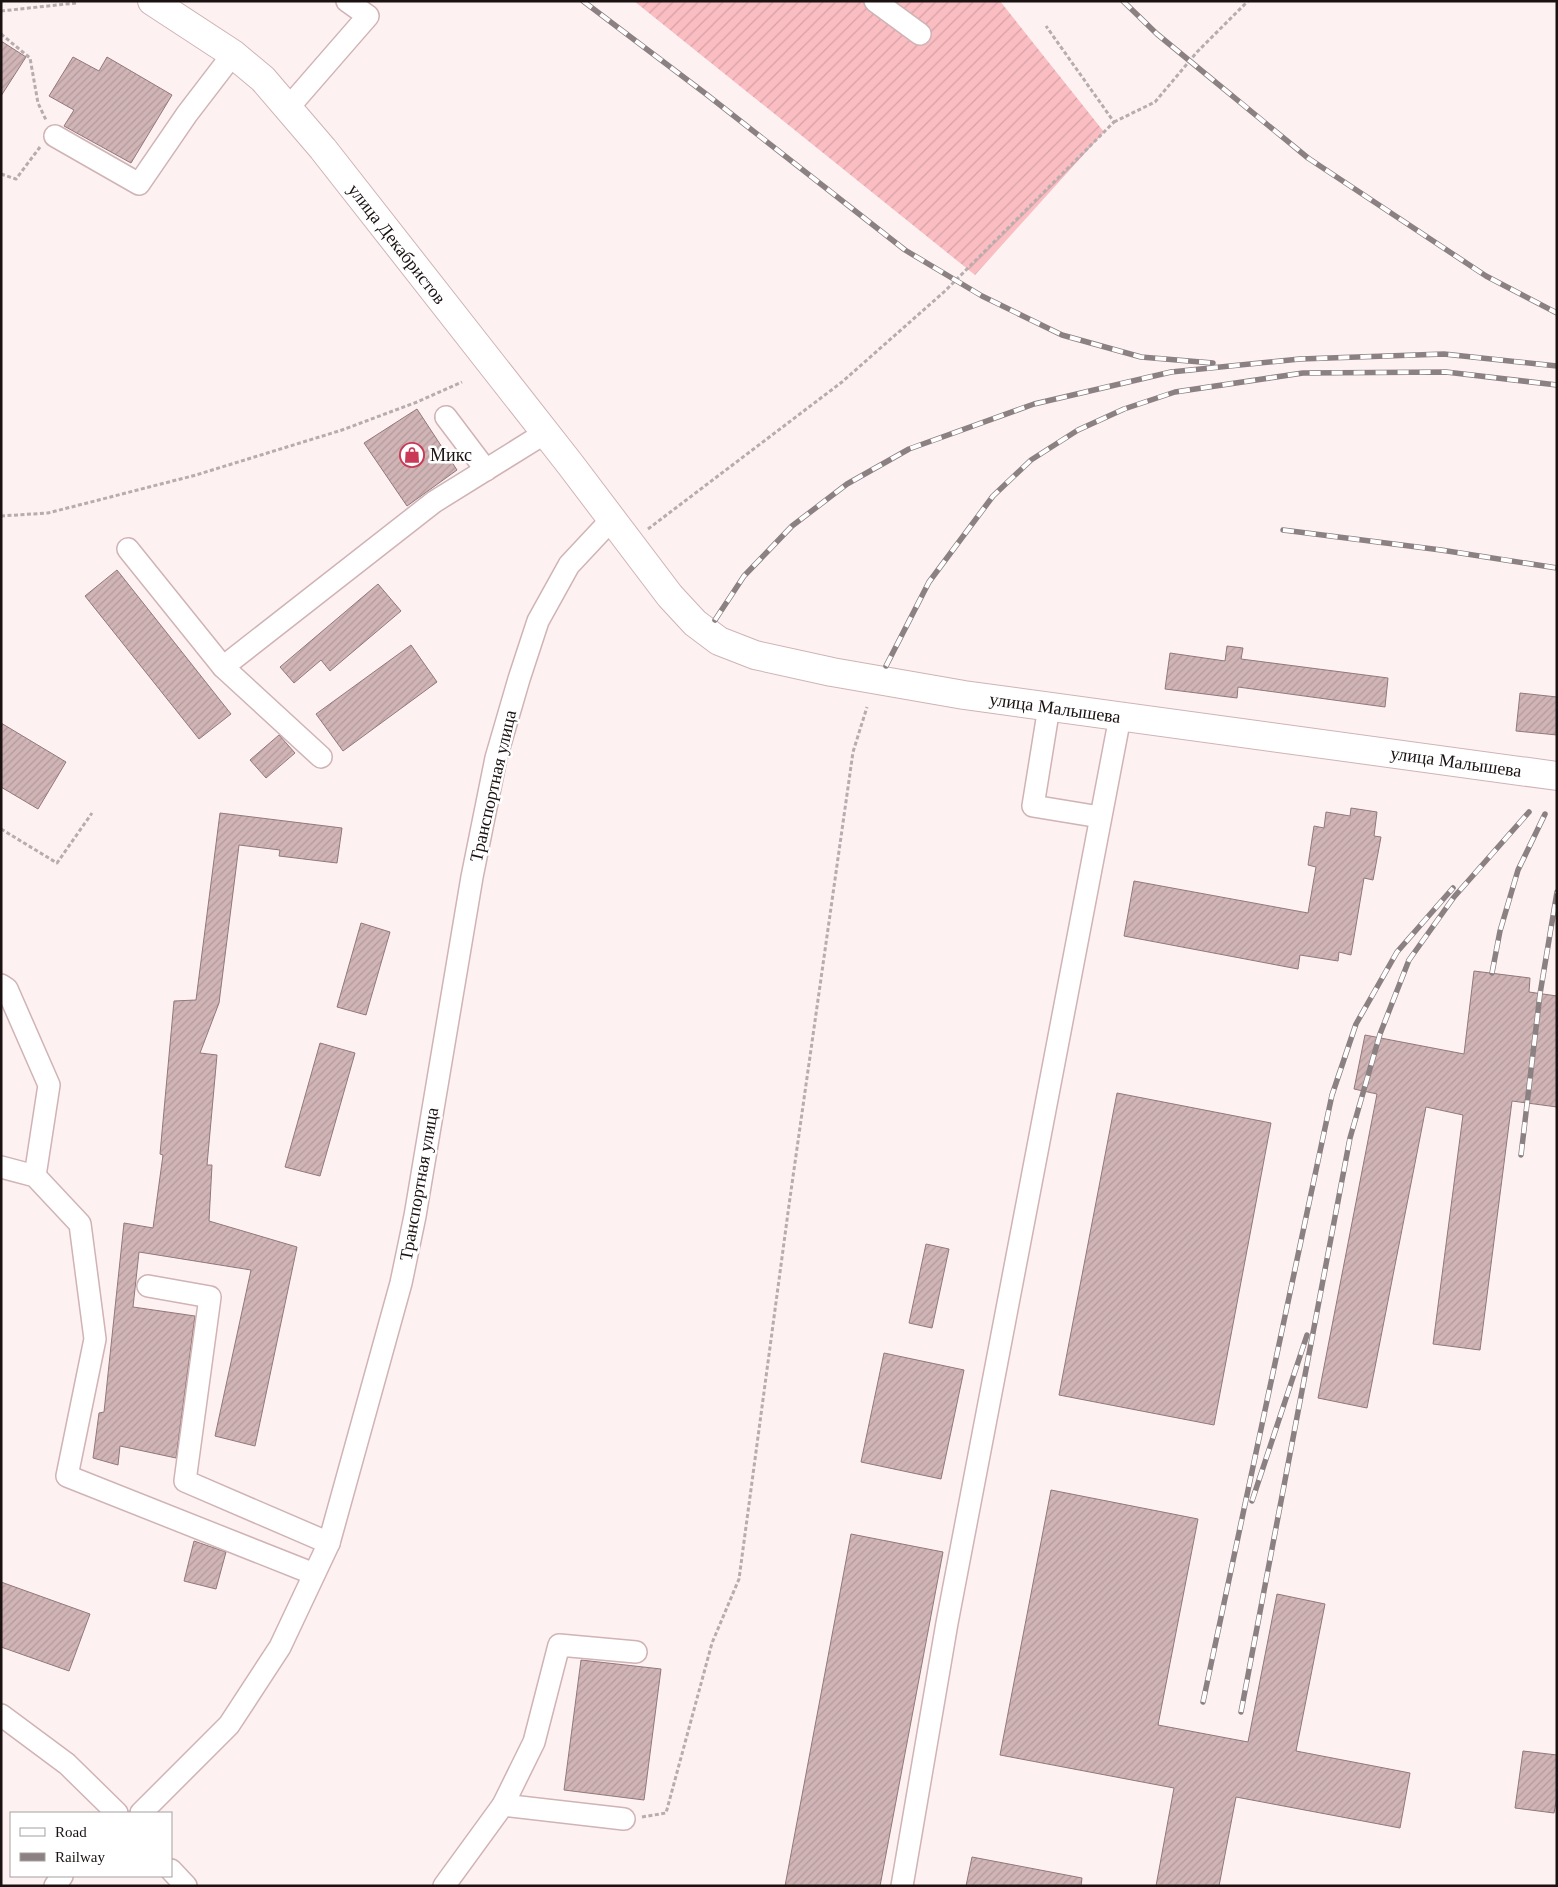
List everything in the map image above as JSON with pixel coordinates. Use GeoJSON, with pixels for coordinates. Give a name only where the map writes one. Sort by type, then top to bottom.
{"type":"FeatureCollection","features":[{"type":"Feature","properties":{"kind":"main road","name":"улица Декабристов"},"geometry":{"type":"LineString","coordinates":[[152,1],[234,54],[263,79],[323,149],[612,519]]}},
{"type":"Feature","properties":{"kind":"main road","name":"улица Малышева"},"geometry":{"type":"LineString","coordinates":[[612,519],[670,596],[695,623],[720,640],[755,655],[851,675],[964,695],[1557,776]]}},
{"type":"Feature","properties":{"kind":"street"},"geometry":{"type":"LineString","coordinates":[[288,108],[368,16],[347,1]]}},
{"type":"Feature","properties":{"kind":"street"},"geometry":{"type":"LineString","coordinates":[[875,1],[920,34]]}},
{"type":"Feature","properties":{"kind":"street"},"geometry":{"type":"LineString","coordinates":[[54,136],[139,184],[187,114],[234,54]]}},
{"type":"Feature","properties":{"kind":"street"},"geometry":{"type":"LineString","coordinates":[[446,417],[486,470]]}},
{"type":"Feature","properties":{"kind":"street"},"geometry":{"type":"LineString","coordinates":[[223,667],[434,502],[545,433]]}},
{"type":"Feature","properties":{"kind":"street","name":"Транспортная улица"},"geometry":{"type":"LineString","coordinates":[[142,1812],[229,1725],[280,1647],[329,1543],[401,1283],[415,1216],[472,877],[496,758],[538,621],[569,564],[612,519]]}},
{"type":"Feature","properties":{"kind":"street"},"geometry":{"type":"LineString","coordinates":[[128,549],[223,667],[321,757]]}},
{"type":"Feature","properties":{"kind":"street"},"geometry":{"type":"LineString","coordinates":[[1048,707],[1033,806],[1100,817]]}},
{"type":"Feature","properties":{"kind":"street"},"geometry":{"type":"LineString","coordinates":[[902,1886],[947,1623],[1120,717]]}},
{"type":"Feature","properties":{"kind":"street"},"geometry":{"type":"LineString","coordinates":[[1,985],[6,989],[49,1085],[34,1176]]}},
{"type":"Feature","properties":{"kind":"street"},"geometry":{"type":"LineString","coordinates":[[1,1166],[34,1176],[80,1224],[95,1339],[67,1476],[314,1574]]}},
{"type":"Feature","properties":{"kind":"street"},"geometry":{"type":"LineString","coordinates":[[148,1286],[210,1297],[185,1480],[329,1543]]}},
{"type":"Feature","properties":{"kind":"street"},"geometry":{"type":"LineString","coordinates":[[444,1886],[502,1805],[534,1742],[559,1645],[636,1652]]}},
{"type":"Feature","properties":{"kind":"street"},"geometry":{"type":"LineString","coordinates":[[1,1715],[68,1764],[110,1811]]}},
{"type":"Feature","properties":{"kind":"street"},"geometry":{"type":"LineString","coordinates":[[502,1805],[624,1819]]}},
{"type":"Feature","properties":{"kind":"street"},"geometry":{"type":"LineString","coordinates":[[172,1871],[186,1886]]}},
{"type":"Feature","properties":{"kind":"path"},"geometry":{"type":"LineString","coordinates":[[630,543],[849,376],[945,290],[1114,122],[1155,102],[1197,52],[1248,1]]}},
{"type":"Feature","properties":{"kind":"path"},"geometry":{"type":"LineString","coordinates":[[1,11],[76,3]]}},
{"type":"Feature","properties":{"kind":"path"},"geometry":{"type":"LineString","coordinates":[[1046,26],[1114,122]]}},
{"type":"Feature","properties":{"kind":"path"},"geometry":{"type":"LineString","coordinates":[[1,34],[30,58],[38,103],[54,136],[36,149],[16,179],[1,174]]}},
{"type":"Feature","properties":{"kind":"path"},"geometry":{"type":"LineString","coordinates":[[1,516],[48,513],[196,475],[342,430],[417,402],[462,382]]}},
{"type":"Feature","properties":{"kind":"path"},"geometry":{"type":"LineString","coordinates":[[624,1819],[666,1814],[712,1643],[739,1579],[853,752],[867,708]]}},
{"type":"Feature","properties":{"kind":"path"},"geometry":{"type":"LineString","coordinates":[[1,829],[57,863],[92,813]]}},
{"type":"Feature","properties":{"kind":"shaded area"},"geometry":{"type":"Polygon","coordinates":[[[634,1],[1000,1],[1104,132],[975,275],[634,1]]]}},
{"type":"Feature","properties":{"kind":"building"},"geometry":{"type":"Polygon","coordinates":[[[1,41],[26,57],[1,96],[1,41]]]}},
{"type":"Feature","properties":{"kind":"building"},"geometry":{"type":"Polygon","coordinates":[[[73,57],[99,71],[107,57],[172,95],[131,163],[64,126],[74,110],[49,96],[73,57]]]}},
{"type":"Feature","properties":{"kind":"building"},"geometry":{"type":"Polygon","coordinates":[[[417,409],[457,470],[407,506],[364,443],[417,409]]]}},
{"type":"Feature","properties":{"kind":"building"},"geometry":{"type":"Polygon","coordinates":[[[117,570],[231,714],[199,739],[85,596],[117,570]]]}},
{"type":"Feature","properties":{"kind":"building"},"geometry":{"type":"Polygon","coordinates":[[[378,584],[401,611],[330,671],[321,660],[294,683],[280,667],[378,584]]]}},
{"type":"Feature","properties":{"kind":"building"},"geometry":{"type":"Polygon","coordinates":[[[411,645],[437,682],[343,751],[316,714],[411,645]]]}},
{"type":"Feature","properties":{"kind":"building"},"geometry":{"type":"Polygon","coordinates":[[[1227,646],[1243,648],[1241,659],[1388,678],[1385,707],[1238,687],[1237,698],[1165,689],[1170,653],[1225,661],[1227,646]]]}},
{"type":"Feature","properties":{"kind":"building"},"geometry":{"type":"Polygon","coordinates":[[[1520,693],[1557,697],[1557,735],[1516,731],[1520,693]]]}},
{"type":"Feature","properties":{"kind":"building"},"geometry":{"type":"Polygon","coordinates":[[[1,723],[66,762],[38,809],[1,787],[1,723]]]}},
{"type":"Feature","properties":{"kind":"building"},"geometry":{"type":"Polygon","coordinates":[[[279,735],[295,753],[266,778],[250,760],[279,735]]]}},
{"type":"Feature","properties":{"kind":"building"},"geometry":{"type":"Polygon","coordinates":[[[1351,808],[1377,812],[1374,836],[1381,837],[1373,880],[1364,878],[1351,955],[1339,952],[1338,961],[1300,955],[1298,969],[1124,936],[1134,881],[1308,913],[1316,867],[1308,865],[1314,826],[1324,828],[1326,812],[1350,816],[1351,808]]]}},
{"type":"Feature","properties":{"kind":"building"},"geometry":{"type":"Polygon","coordinates":[[[220,813],[342,828],[337,863],[279,856],[280,850],[239,845],[219,1003],[200,1053],[217,1055],[207,1165],[212,1165],[209,1221],[297,1247],[255,1446],[215,1436],[251,1270],[139,1252],[133,1307],[195,1316],[176,1458],[120,1446],[118,1465],[93,1458],[99,1413],[104,1412],[124,1223],[153,1228],[163,1155],[160,1154],[174,1001],[196,1000],[220,813]]]}},
{"type":"Feature","properties":{"kind":"building"},"geometry":{"type":"Polygon","coordinates":[[[361,923],[390,932],[366,1015],[337,1007],[361,923]]]}},
{"type":"Feature","properties":{"kind":"building"},"geometry":{"type":"Polygon","coordinates":[[[1474,971],[1530,978],[1529,992],[1557,996],[1557,1107],[1512,1101],[1480,1350],[1433,1344],[1463,1115],[1426,1107],[1367,1408],[1318,1398],[1377,1094],[1354,1089],[1365,1035],[1464,1054],[1474,971]]]}},
{"type":"Feature","properties":{"kind":"building"},"geometry":{"type":"Polygon","coordinates":[[[320,1043],[355,1053],[320,1176],[285,1167],[320,1043]]]}},
{"type":"Feature","properties":{"kind":"building"},"geometry":{"type":"Polygon","coordinates":[[[1117,1093],[1271,1123],[1214,1425],[1059,1395],[1117,1093]]]}},
{"type":"Feature","properties":{"kind":"building"},"geometry":{"type":"Polygon","coordinates":[[[926,1244],[949,1249],[932,1328],[909,1323],[926,1244]]]}},
{"type":"Feature","properties":{"kind":"building"},"geometry":{"type":"Polygon","coordinates":[[[884,1353],[964,1370],[941,1479],[861,1462],[884,1353]]]}},
{"type":"Feature","properties":{"kind":"building"},"geometry":{"type":"Polygon","coordinates":[[[1051,1490],[1198,1519],[1158,1725],[1248,1742],[1277,1594],[1325,1604],[1296,1751],[1410,1773],[1400,1828],[1236,1797],[1219,1886],[1156,1886],[1174,1788],[1000,1755],[1051,1490]]]}},
{"type":"Feature","properties":{"kind":"building"},"geometry":{"type":"Polygon","coordinates":[[[851,1534],[943,1552],[880,1886],[785,1886],[851,1534]]]}},
{"type":"Feature","properties":{"kind":"building"},"geometry":{"type":"Polygon","coordinates":[[[194,1541],[226,1552],[216,1589],[184,1581],[194,1541]]]}},
{"type":"Feature","properties":{"kind":"building"},"geometry":{"type":"Polygon","coordinates":[[[1,1582],[90,1614],[69,1671],[1,1647],[1,1582]]]}},
{"type":"Feature","properties":{"kind":"building"},"geometry":{"type":"Polygon","coordinates":[[[581,1660],[661,1669],[644,1800],[564,1790],[581,1660]]]}},
{"type":"Feature","properties":{"kind":"building"},"geometry":{"type":"Polygon","coordinates":[[[1523,1751],[1557,1755],[1557,1797],[1554,1813],[1515,1808],[1523,1751]]]}},
{"type":"Feature","properties":{"kind":"building"},"geometry":{"type":"Polygon","coordinates":[[[972,1857],[1082,1878],[1081,1886],[966,1886],[972,1857]]]}},
{"type":"Feature","properties":{"kind":"railway"},"geometry":{"type":"LineString","coordinates":[[583,1],[706,94],[905,250],[982,296],[1062,335],[1141,357],[1213,363]]}},
{"type":"Feature","properties":{"kind":"railway"},"geometry":{"type":"LineString","coordinates":[[1123,1],[1157,34],[1308,158],[1486,276],[1557,313]]}},
{"type":"Feature","properties":{"kind":"railway"},"geometry":{"type":"LineString","coordinates":[[715,620],[744,576],[792,526],[847,484],[909,449],[1034,404],[1171,372],[1300,359],[1444,354],[1557,366]]}},
{"type":"Feature","properties":{"kind":"railway"},"geometry":{"type":"LineString","coordinates":[[886,666],[929,582],[993,496],[1031,460],[1078,430],[1124,409],[1175,392],[1303,373],[1446,372],[1557,385]]}},
{"type":"Feature","properties":{"kind":"railway"},"geometry":{"type":"LineString","coordinates":[[1283,530],[1441,550],[1557,568]]}},
{"type":"Feature","properties":{"kind":"railway"},"geometry":{"type":"LineString","coordinates":[[1241,1712],[1350,1138],[1380,1034],[1409,960],[1454,897],[1529,812]]}},
{"type":"Feature","properties":{"kind":"railway"},"geometry":{"type":"LineString","coordinates":[[1492,973],[1500,931],[1518,870],[1545,814]]}},
{"type":"Feature","properties":{"kind":"railway"},"geometry":{"type":"LineString","coordinates":[[1203,1702],[1332,1095],[1356,1024],[1397,952],[1453,888]]}},
{"type":"Feature","properties":{"kind":"railway"},"geometry":{"type":"LineString","coordinates":[[1521,1155],[1540,994],[1557,892]]}},
{"type":"Feature","properties":{"kind":"railway"},"geometry":{"type":"LineString","coordinates":[[1252,1501],[1307,1335]]}},
{"type":"Feature","properties":{"kind":"place","name":"Микс"},"geometry":{"type":"Point","coordinates":[412,455]}}]}
